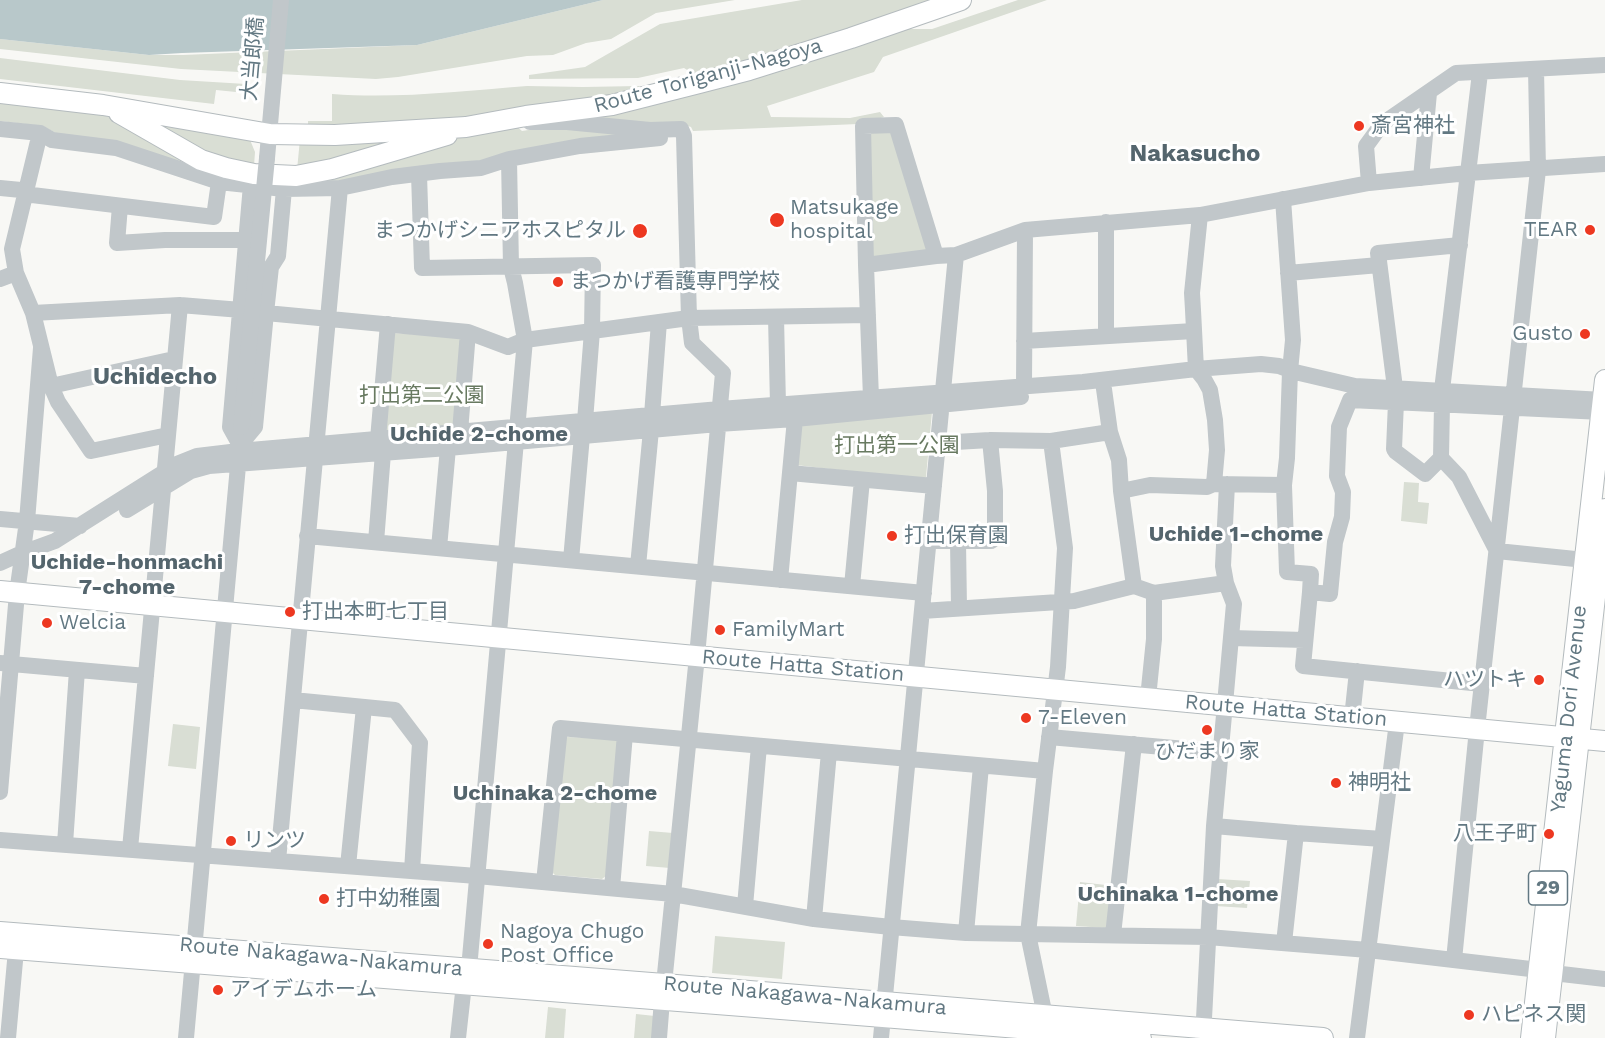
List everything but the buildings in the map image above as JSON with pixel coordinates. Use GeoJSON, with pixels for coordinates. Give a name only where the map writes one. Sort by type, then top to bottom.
{"type":"FeatureCollection","features":[{"type":"Feature","properties":{"kind":"main road","name":"Route Toriganji-Nagoya"},"geometry":{"type":"LineString","coordinates":[[103,105],[335,135],[466,127],[526,116],[612,105],[749,70],[961,0]]}},
{"type":"Feature","properties":{"kind":"main road"},"geometry":{"type":"LineString","coordinates":[[0,93],[103,105],[201,160],[254,174],[296,176],[332,170],[454,133],[466,127]]}},
{"type":"Feature","properties":{"kind":"main road","name":"Yaguma Dori Avenue"},"geometry":{"type":"LineString","coordinates":[[1597,562],[1602,406],[1605,380]]}},
{"type":"Feature","properties":{"kind":"main road","name":"Yaguma Dori Avenue"},"geometry":{"type":"LineString","coordinates":[[1545,1038],[1546,972],[1573,738],[1605,509]]}},
{"type":"Feature","properties":{"kind":"main road","name":"Route Hatta Station"},"geometry":{"type":"LineString","coordinates":[[9,592],[1605,741]]}},
{"type":"Feature","properties":{"kind":"main road","name":"Route Nakagawa-Nakamura"},"geometry":{"type":"LineString","coordinates":[[0,932],[194,955],[883,1010],[1141,1038]]}},
{"type":"Feature","properties":{"kind":"main road","name":"Route Nakagawa-Nakamura"},"geometry":{"type":"LineString","coordinates":[[8,949],[194,955]]}},
{"type":"Feature","properties":{"kind":"main road","name":"Yaguma Dori Avenue"},"geometry":{"type":"LineString","coordinates":[[1531,1038],[1546,972]]}},
{"type":"Feature","properties":{"kind":"main road","name":"Route Nakagawa-Nakamura"},"geometry":{"type":"LineString","coordinates":[[1048,1028],[1323,1038]]}},
{"type":"Feature","properties":{"kind":"street","name":"大当郎橋"},"geometry":{"type":"LineString","coordinates":[[186,1038],[281,0]]}},
{"type":"Feature","properties":{"kind":"street"},"geometry":{"type":"LineString","coordinates":[[1369,183],[1366,146],[1382,124],[1456,73],[1605,65]]}},
{"type":"Feature","properties":{"kind":"street"},"geometry":{"type":"LineString","coordinates":[[1454,960],[1538,170],[1536,69]]}},
{"type":"Feature","properties":{"kind":"street"},"geometry":{"type":"LineString","coordinates":[[1460,245],[1378,253],[1395,395],[1394,448],[1425,474],[1441,458],[1442,397],[1460,245],[1468,173],[1480,73]]}},
{"type":"Feature","properties":{"kind":"street"},"geometry":{"type":"LineString","coordinates":[[1421,178],[1429,93]]}},
{"type":"Feature","properties":{"kind":"street"},"geometry":{"type":"LineString","coordinates":[[526,116],[530,123],[567,122],[650,130],[681,129],[684,135],[689,318],[692,343],[723,374],[689,740],[658,1038]]}},
{"type":"Feature","properties":{"kind":"street"},"geometry":{"type":"LineString","coordinates":[[871,398],[863,126],[896,125],[936,256]]}},
{"type":"Feature","properties":{"kind":"street"},"geometry":{"type":"LineString","coordinates":[[0,129],[40,134],[52,140],[116,148],[219,183],[284,189],[340,188],[392,177],[481,168],[509,159],[580,146],[684,135]]}},
{"type":"Feature","properties":{"kind":"street"},"geometry":{"type":"LineString","coordinates":[[40,134],[25,192],[6,248],[8,276],[33,313],[51,386],[58,402],[91,451],[168,435]]}},
{"type":"Feature","properties":{"kind":"street"},"geometry":{"type":"LineString","coordinates":[[458,1038],[477,876],[525,340],[511,267],[509,159]]}},
{"type":"Feature","properties":{"kind":"street"},"geometry":{"type":"LineString","coordinates":[[866,265],[956,255],[1025,230],[1200,215],[1369,183],[1468,173],[1605,164]]}},
{"type":"Feature","properties":{"kind":"street"},"geometry":{"type":"LineString","coordinates":[[419,174],[422,268],[593,265],[592,331],[571,560]]}},
{"type":"Feature","properties":{"kind":"street"},"geometry":{"type":"LineString","coordinates":[[0,188],[32,195],[214,217],[219,183]]}},
{"type":"Feature","properties":{"kind":"street"},"geometry":{"type":"LineString","coordinates":[[239,453],[230,427],[251,185]]}},
{"type":"Feature","properties":{"kind":"street"},"geometry":{"type":"LineString","coordinates":[[278,861],[340,188]]}},
{"type":"Feature","properties":{"kind":"street"},"geometry":{"type":"LineString","coordinates":[[239,453],[255,427],[271,267],[278,256],[284,189]]}},
{"type":"Feature","properties":{"kind":"street"},"geometry":{"type":"LineString","coordinates":[[1283,199],[1293,340],[1284,485],[1287,572],[1311,574],[1304,666],[1482,684]]}},
{"type":"Feature","properties":{"kind":"street"},"geometry":{"type":"LineString","coordinates":[[120,206],[117,243],[247,240]]}},
{"type":"Feature","properties":{"kind":"street"},"geometry":{"type":"LineString","coordinates":[[1200,215],[1192,293],[1194,331],[1200,374],[1210,390],[1215,420],[1223,566],[1226,583],[1234,604],[1214,826],[1203,1033]]}},
{"type":"Feature","properties":{"kind":"street"},"geometry":{"type":"LineString","coordinates":[[1106,222],[1106,335]]}},
{"type":"Feature","properties":{"kind":"street"},"geometry":{"type":"LineString","coordinates":[[1024,386],[1025,230]]}},
{"type":"Feature","properties":{"kind":"street"},"geometry":{"type":"LineString","coordinates":[[881,1038],[956,255]]}},
{"type":"Feature","properties":{"kind":"street"},"geometry":{"type":"LineString","coordinates":[[1288,273],[1379,265]]}},
{"type":"Feature","properties":{"kind":"street"},"geometry":{"type":"LineString","coordinates":[[33,313],[180,305],[241,310]]}},
{"type":"Feature","properties":{"kind":"street"},"geometry":{"type":"LineString","coordinates":[[130,849],[180,305]]}},
{"type":"Feature","properties":{"kind":"street"},"geometry":{"type":"LineString","coordinates":[[266,313],[468,332],[508,347],[525,340],[689,318],[868,315]]}},
{"type":"Feature","properties":{"kind":"street"},"geometry":{"type":"LineString","coordinates":[[776,317],[778,405]]}},
{"type":"Feature","properties":{"kind":"street"},"geometry":{"type":"LineString","coordinates":[[638,566],[659,322]]}},
{"type":"Feature","properties":{"kind":"street"},"geometry":{"type":"LineString","coordinates":[[376,542],[388,324]]}},
{"type":"Feature","properties":{"kind":"street"},"geometry":{"type":"LineString","coordinates":[[1024,341],[1194,331]]}},
{"type":"Feature","properties":{"kind":"street"},"geometry":{"type":"LineString","coordinates":[[460,432],[468,332]]}},
{"type":"Feature","properties":{"kind":"street"},"geometry":{"type":"LineString","coordinates":[[0,792],[9,592],[22,553],[27,521],[41,348]]}},
{"type":"Feature","properties":{"kind":"street"},"geometry":{"type":"LineString","coordinates":[[51,386],[174,359]]}},
{"type":"Feature","properties":{"kind":"street"},"geometry":{"type":"LineString","coordinates":[[127,510],[164,480],[177,464],[197,456],[381,446],[460,432],[517,434],[583,429],[719,417],[778,405],[871,398],[942,398],[1104,389],[1261,364],[1279,366],[1290,375],[1395,395]]}},
{"type":"Feature","properties":{"kind":"street"},"geometry":{"type":"LineString","coordinates":[[719,417],[795,419],[1024,386],[1200,374]]}},
{"type":"Feature","properties":{"kind":"street"},"geometry":{"type":"LineString","coordinates":[[1104,389],[1110,432],[1119,460],[1134,586]]}},
{"type":"Feature","properties":{"kind":"street"},"geometry":{"type":"LineString","coordinates":[[1310,592],[1330,594],[1335,542],[1342,517],[1343,492],[1337,476],[1339,428],[1350,400],[1395,395],[1602,406]]}},
{"type":"Feature","properties":{"kind":"street"},"geometry":{"type":"LineString","coordinates":[[780,580],[795,419]]}},
{"type":"Feature","properties":{"kind":"street"},"geometry":{"type":"LineString","coordinates":[[938,443],[990,440],[1051,441],[1110,432]]}},
{"type":"Feature","properties":{"kind":"street"},"geometry":{"type":"LineString","coordinates":[[381,446],[448,448],[517,434]]}},
{"type":"Feature","properties":{"kind":"street"},"geometry":{"type":"LineString","coordinates":[[928,540],[991,541],[995,538],[995,491],[990,440]]}},
{"type":"Feature","properties":{"kind":"street"},"geometry":{"type":"LineString","coordinates":[[1048,1028],[1028,934],[1055,690],[1065,548],[1051,441]]}},
{"type":"Feature","properties":{"kind":"street"},"geometry":{"type":"LineString","coordinates":[[439,548],[448,448]]}},
{"type":"Feature","properties":{"kind":"street"},"geometry":{"type":"LineString","coordinates":[[1441,458],[1459,477],[1497,551]]}},
{"type":"Feature","properties":{"kind":"street"},"geometry":{"type":"LineString","coordinates":[[790,473],[934,486]]}},
{"type":"Feature","properties":{"kind":"street"},"geometry":{"type":"LineString","coordinates":[[0,563],[55,541],[164,480]]}},
{"type":"Feature","properties":{"kind":"street"},"geometry":{"type":"LineString","coordinates":[[852,586],[862,480]]}},
{"type":"Feature","properties":{"kind":"street"},"geometry":{"type":"LineString","coordinates":[[1122,491],[1150,485],[1207,487],[1220,484],[1284,485]]}},
{"type":"Feature","properties":{"kind":"street"},"geometry":{"type":"LineString","coordinates":[[0,519],[80,526]]}},
{"type":"Feature","properties":{"kind":"street"},"geometry":{"type":"LineString","coordinates":[[308,536],[924,593]]}},
{"type":"Feature","properties":{"kind":"street"},"geometry":{"type":"LineString","coordinates":[[958,541],[959,608]]}},
{"type":"Feature","properties":{"kind":"street"},"geometry":{"type":"LineString","coordinates":[[1497,551],[1597,562]]}},
{"type":"Feature","properties":{"kind":"street"},"geometry":{"type":"LineString","coordinates":[[922,611],[1074,601],[1134,586],[1154,593],[1226,583]]}},
{"type":"Feature","properties":{"kind":"street"},"geometry":{"type":"LineString","coordinates":[[1148,698],[1154,639],[1154,593]]}},
{"type":"Feature","properties":{"kind":"street"},"geometry":{"type":"LineString","coordinates":[[1232,638],[1305,640]]}},
{"type":"Feature","properties":{"kind":"street"},"geometry":{"type":"LineString","coordinates":[[6,663],[146,676]]}},
{"type":"Feature","properties":{"kind":"street"},"geometry":{"type":"LineString","coordinates":[[65,844],[77,670]]}},
{"type":"Feature","properties":{"kind":"street"},"geometry":{"type":"LineString","coordinates":[[1352,718],[1357,671]]}},
{"type":"Feature","properties":{"kind":"street"},"geometry":{"type":"LineString","coordinates":[[293,700],[395,710],[420,743],[412,871]]}},
{"type":"Feature","properties":{"kind":"street"},"geometry":{"type":"LineString","coordinates":[[348,866],[364,707]]}},
{"type":"Feature","properties":{"kind":"street"},"geometry":{"type":"LineString","coordinates":[[1357,1038],[1397,722]]}},
{"type":"Feature","properties":{"kind":"street"},"geometry":{"type":"LineString","coordinates":[[544,882],[560,728],[1045,771]]}},
{"type":"Feature","properties":{"kind":"street"},"geometry":{"type":"LineString","coordinates":[[612,888],[625,734]]}},
{"type":"Feature","properties":{"kind":"street"},"geometry":{"type":"LineString","coordinates":[[1049,737],[1220,752]]}},
{"type":"Feature","properties":{"kind":"street"},"geometry":{"type":"LineString","coordinates":[[1113,935],[1134,744]]}},
{"type":"Feature","properties":{"kind":"street"},"geometry":{"type":"LineString","coordinates":[[745,906],[759,746]]}},
{"type":"Feature","properties":{"kind":"street"},"geometry":{"type":"LineString","coordinates":[[814,919],[829,752]]}},
{"type":"Feature","properties":{"kind":"street"},"geometry":{"type":"LineString","coordinates":[[966,933],[981,766]]}},
{"type":"Feature","properties":{"kind":"street"},"geometry":{"type":"LineString","coordinates":[[1214,826],[1382,839]]}},
{"type":"Feature","properties":{"kind":"street"},"geometry":{"type":"LineString","coordinates":[[1284,943],[1296,833]]}},
{"type":"Feature","properties":{"kind":"street"},"geometry":{"type":"LineString","coordinates":[[0,840],[612,888],[673,894],[814,919],[891,927],[966,933],[1208,937],[1368,950],[1605,979]]}},
{"type":"Feature","properties":{"kind":"street"},"geometry":{"type":"LineString","coordinates":[[8,949],[9,1038]]}},
{"type":"Feature","properties":{"kind":"green space"},"geometry":{"type":"Polygon","coordinates":[[[603,0],[735,0],[656,13],[611,39],[586,43],[553,55],[527,56],[376,79],[181,69],[0,49],[0,39],[149,55],[417,45],[603,0]]]}},
{"type":"Feature","properties":{"kind":"green space"},"geometry":{"type":"Polygon","coordinates":[[[802,0],[937,0],[697,76],[684,68],[638,78],[529,79],[529,75],[585,67],[660,24],[802,0]]]}},
{"type":"Feature","properties":{"kind":"green space"},"geometry":{"type":"Polygon","coordinates":[[[1018,0],[1047,0],[883,57],[874,72],[767,106],[771,117],[850,118],[880,112],[884,117],[858,124],[693,131],[691,127],[682,124],[577,120],[898,29],[932,29],[1018,0]]]}},
{"type":"Feature","properties":{"kind":"green space"},"geometry":{"type":"Polygon","coordinates":[[[0,58],[180,80],[246,84],[246,93],[216,90],[214,104],[0,79],[0,58]]]}},
{"type":"Feature","properties":{"kind":"green space"},"geometry":{"type":"Polygon","coordinates":[[[527,86],[639,86],[638,94],[446,121],[308,130],[308,121],[332,121],[332,94],[405,95],[527,86]]]}},
{"type":"Feature","properties":{"kind":"green space"},"geometry":{"type":"Polygon","coordinates":[[[0,99],[82,109],[113,118],[206,167],[63,137],[43,126],[0,121],[0,99]]]}},
{"type":"Feature","properties":{"kind":"green space"},"geometry":{"type":"Polygon","coordinates":[[[147,120],[248,135],[255,152],[254,166],[221,159],[193,147],[147,120]]]}},
{"type":"Feature","properties":{"kind":"green space"},"geometry":{"type":"Polygon","coordinates":[[[514,124],[522,131],[548,127],[649,132],[334,185],[290,184],[457,135],[514,124]]]}},
{"type":"Feature","properties":{"kind":"green space"},"geometry":{"type":"Polygon","coordinates":[[[889,127],[928,247],[925,253],[875,259],[869,255],[871,128],[889,127]]]}},
{"type":"Feature","properties":{"kind":"green space"},"geometry":{"type":"Polygon","coordinates":[[[400,137],[357,157],[297,170],[300,139],[400,137]]]}},
{"type":"Feature","properties":{"kind":"green space","name":"打出第二公園"},"geometry":{"type":"Polygon","coordinates":[[[392,333],[462,337],[455,427],[386,435],[392,333]]]}},
{"type":"Feature","properties":{"kind":"green space","name":"打出第一公園"},"geometry":{"type":"Polygon","coordinates":[[[932,412],[926,477],[923,480],[796,465],[800,424],[932,412]]]}},
{"type":"Feature","properties":{"kind":"green space"},"geometry":{"type":"Polygon","coordinates":[[[1404,482],[1419,483],[1418,502],[1429,503],[1427,524],[1401,521],[1404,482]]]}},
{"type":"Feature","properties":{"kind":"green space"},"geometry":{"type":"Polygon","coordinates":[[[173,724],[200,727],[196,769],[168,766],[173,724]]]}},
{"type":"Feature","properties":{"kind":"green space"},"geometry":{"type":"Polygon","coordinates":[[[564,737],[615,738],[619,742],[607,875],[602,879],[555,875],[552,872],[564,737]]]}},
{"type":"Feature","properties":{"kind":"green space"},"geometry":{"type":"Polygon","coordinates":[[[649,831],[673,833],[670,868],[646,866],[649,831]]]}},
{"type":"Feature","properties":{"kind":"green space"},"geometry":{"type":"Polygon","coordinates":[[[1217,879],[1250,881],[1247,908],[1215,906],[1217,879]]]}},
{"type":"Feature","properties":{"kind":"green space"},"geometry":{"type":"Polygon","coordinates":[[[1080,882],[1114,886],[1106,928],[1076,926],[1080,882]]]}},
{"type":"Feature","properties":{"kind":"green space"},"geometry":{"type":"Polygon","coordinates":[[[715,936],[785,942],[782,979],[712,973],[715,936]]]}},
{"type":"Feature","properties":{"kind":"green space"},"geometry":{"type":"Polygon","coordinates":[[[548,1007],[566,1009],[564,1038],[545,1038],[548,1007]]]}},
{"type":"Feature","properties":{"kind":"green space"},"geometry":{"type":"Polygon","coordinates":[[[636,1014],[655,1016],[653,1038],[634,1038],[636,1014]]]}},
{"type":"Feature","properties":{"kind":"shaded area"},"geometry":{"type":"Polygon","coordinates":[[[0,0],[603,0],[417,45],[149,55],[0,39],[0,0]]]}},
{"type":"Feature","properties":{"kind":"place","name":"斎宮神社"},"geometry":{"type":"Point","coordinates":[1359,126]}},
{"type":"Feature","properties":{"kind":"place","name":"Matsukage hospital"},"geometry":{"type":"Point","coordinates":[777,220]}},
{"type":"Feature","properties":{"kind":"place","name":"TEAR"},"geometry":{"type":"Point","coordinates":[1590,230]}},
{"type":"Feature","properties":{"kind":"place","name":"まつかげシニアホスピタル"},"geometry":{"type":"Point","coordinates":[640,231]}},
{"type":"Feature","properties":{"kind":"place","name":"まつかげ看護専門学校"},"geometry":{"type":"Point","coordinates":[558,282]}},
{"type":"Feature","properties":{"kind":"place","name":"Gusto"},"geometry":{"type":"Point","coordinates":[1585,334]}},
{"type":"Feature","properties":{"kind":"place","name":"打出保育園"},"geometry":{"type":"Point","coordinates":[892,536]}},
{"type":"Feature","properties":{"kind":"place","name":"打出本町七丁目"},"geometry":{"type":"Point","coordinates":[290,612]}},
{"type":"Feature","properties":{"kind":"place","name":"Welcia"},"geometry":{"type":"Point","coordinates":[47,623]}},
{"type":"Feature","properties":{"kind":"place","name":"FamilyMart"},"geometry":{"type":"Point","coordinates":[720,630]}},
{"type":"Feature","properties":{"kind":"place","name":"ハツトキ"},"geometry":{"type":"Point","coordinates":[1539,680]}},
{"type":"Feature","properties":{"kind":"place","name":"7-Eleven"},"geometry":{"type":"Point","coordinates":[1026,718]}},
{"type":"Feature","properties":{"kind":"place","name":"ひだまり家"},"geometry":{"type":"Point","coordinates":[1207,730]}},
{"type":"Feature","properties":{"kind":"place","name":"神明社"},"geometry":{"type":"Point","coordinates":[1336,783]}},
{"type":"Feature","properties":{"kind":"place","name":"八王子町"},"geometry":{"type":"Point","coordinates":[1549,834]}},
{"type":"Feature","properties":{"kind":"place","name":"リンツ"},"geometry":{"type":"Point","coordinates":[231,841]}},
{"type":"Feature","properties":{"kind":"place","name":"打中幼稚園"},"geometry":{"type":"Point","coordinates":[324,899]}},
{"type":"Feature","properties":{"kind":"place","name":"Nagoya Chugo Post Office"},"geometry":{"type":"Point","coordinates":[488,944]}},
{"type":"Feature","properties":{"kind":"place","name":"アイデムホーム"},"geometry":{"type":"Point","coordinates":[218,990]}},
{"type":"Feature","properties":{"kind":"place","name":"ハピネス関"},"geometry":{"type":"Point","coordinates":[1469,1015]}},
{"type":"Feature","properties":{"kind":"district","name":"Nakasucho"},"geometry":{"type":"Point","coordinates":[1195,154]}},
{"type":"Feature","properties":{"kind":"district","name":"Uchidecho"},"geometry":{"type":"Point","coordinates":[155,377]}},
{"type":"Feature","properties":{"kind":"district","name":"Uchide 2-chome"},"geometry":{"type":"Point","coordinates":[479,435]}},
{"type":"Feature","properties":{"kind":"district","name":"Uchide 1-chome"},"geometry":{"type":"Point","coordinates":[1236,535]}},
{"type":"Feature","properties":{"kind":"district","name":"Uchide-honmachi 7-chome"},"geometry":{"type":"Point","coordinates":[127,576]}},
{"type":"Feature","properties":{"kind":"district","name":"Uchinaka 2-chome"},"geometry":{"type":"Point","coordinates":[555,794]}},
{"type":"Feature","properties":{"kind":"district","name":"Uchinaka 1-chome"},"geometry":{"type":"Point","coordinates":[1178,895]}}]}
